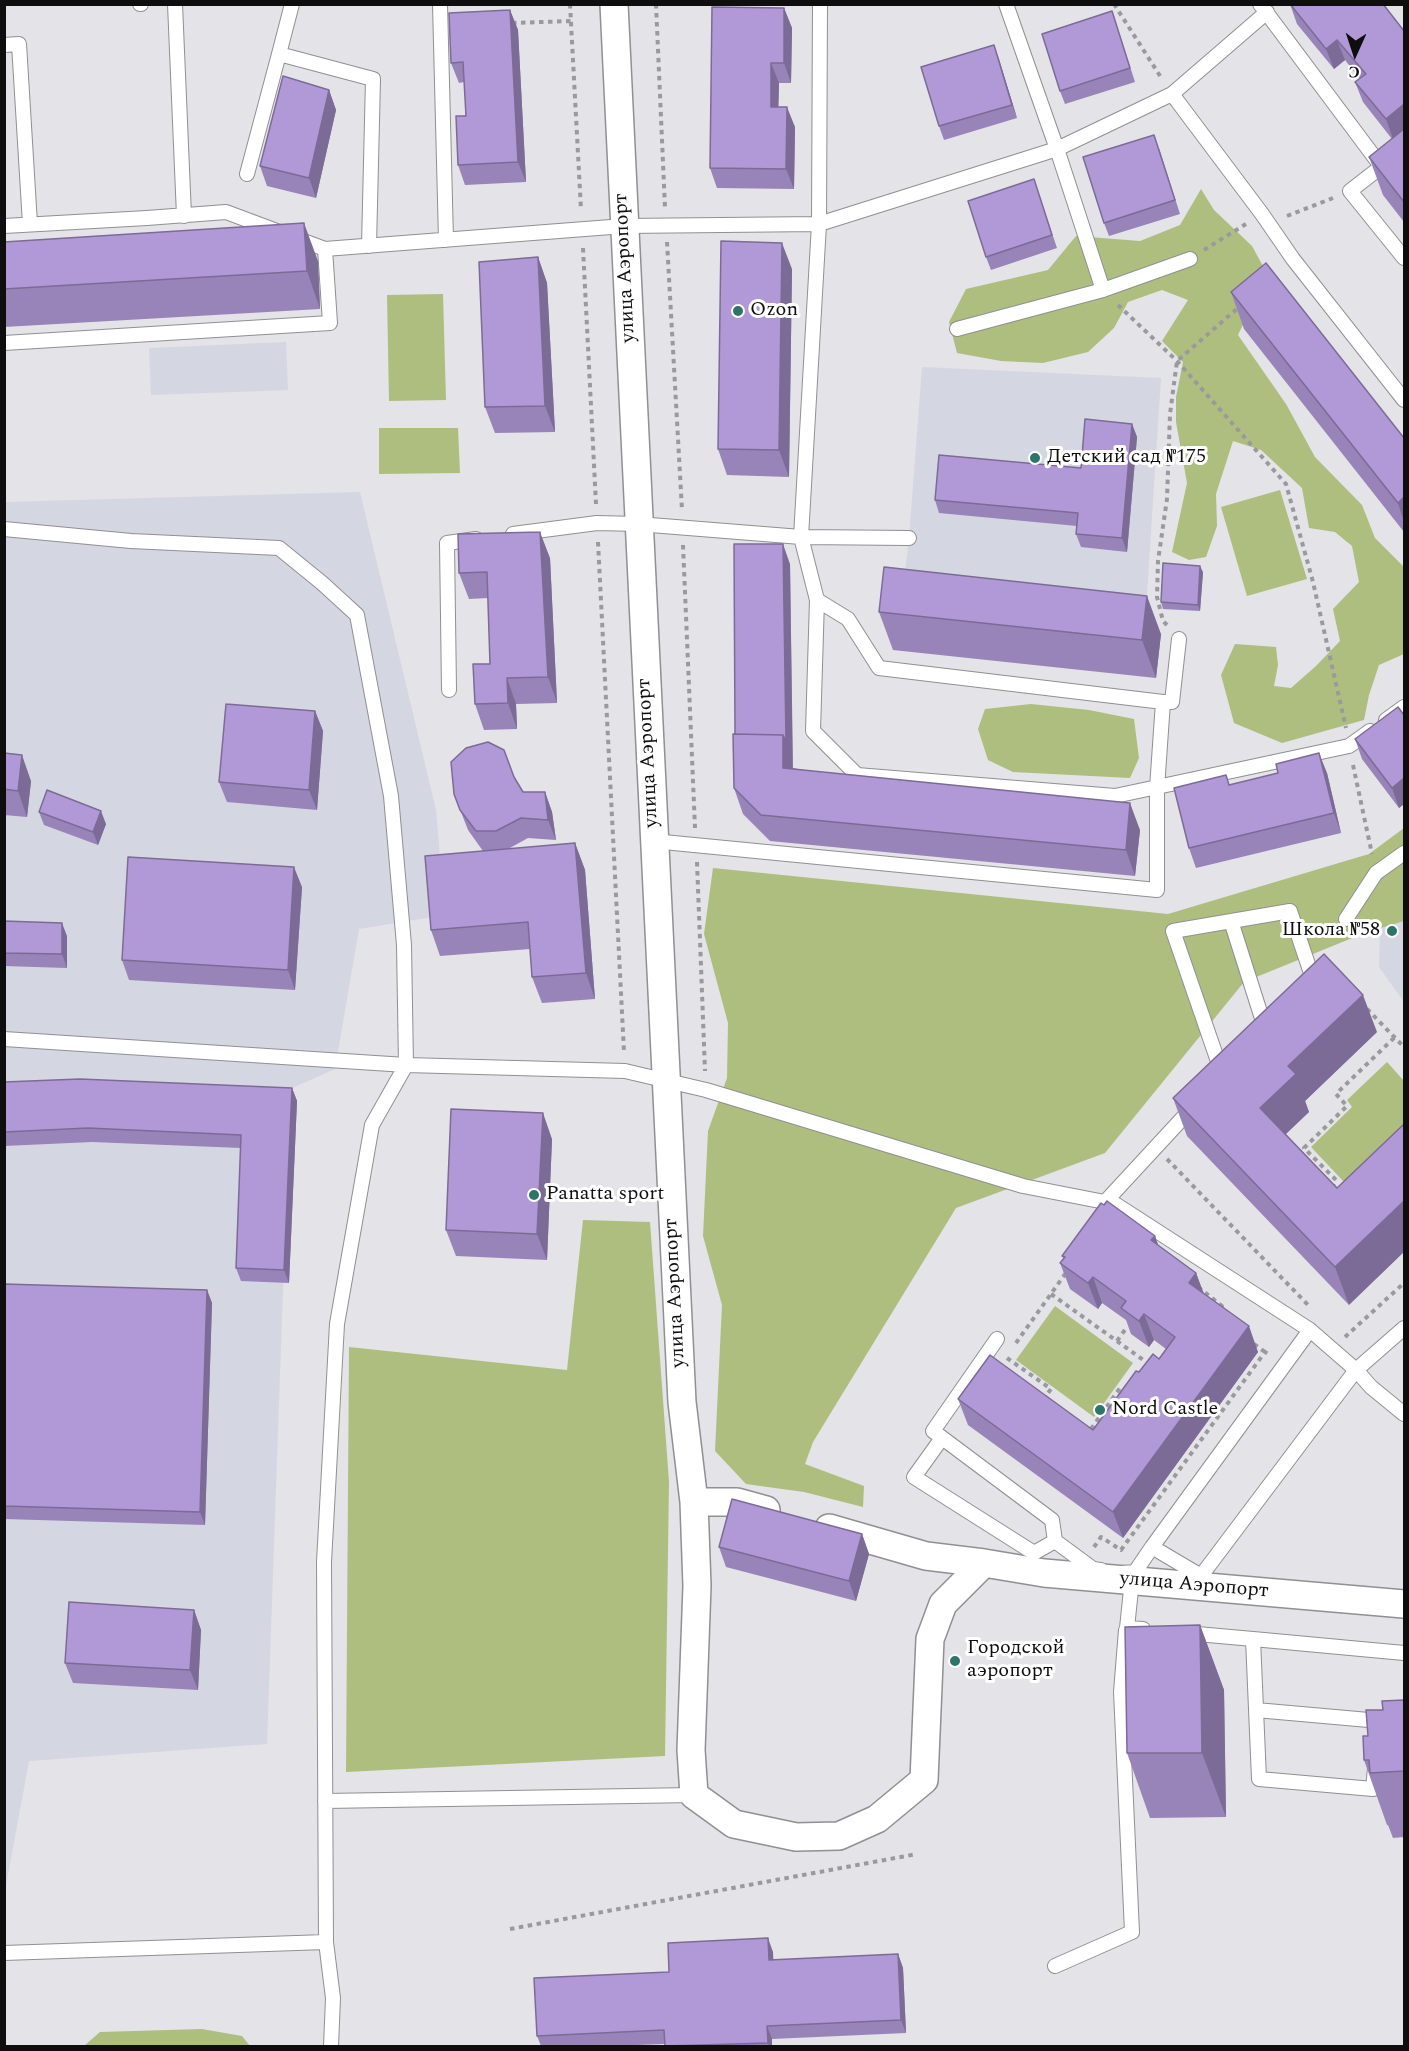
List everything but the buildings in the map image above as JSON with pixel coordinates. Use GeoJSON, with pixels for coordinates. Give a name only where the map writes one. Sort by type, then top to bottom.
{"type":"FeatureCollection","features":[{"type":"Feature","properties":{"kind":"street","name":"улица Аэропорт"},"geometry":{"type":"LineString","coordinates":[[614,4],[682,1402],[694,1502],[697,1586],[691,1750],[694,1795]]}},
{"type":"Feature","properties":{"kind":"street","name":"улица Аэропорт"},"geometry":{"type":"LineString","coordinates":[[694,1502],[737,1502],[926,1556],[1044,1573],[1404,1604]]}},
{"type":"Feature","properties":{"kind":"street"},"geometry":{"type":"LineString","coordinates":[[694,1795],[734,1824],[796,1837],[839,1836],[877,1819],[924,1780],[930,1639],[944,1604],[984,1563]]}},
{"type":"Feature","properties":{"kind":"lane"},"geometry":{"type":"LineString","coordinates":[[175,4],[184,216]]}},
{"type":"Feature","properties":{"kind":"lane"},"geometry":{"type":"LineString","coordinates":[[247,174],[292,4]]}},
{"type":"Feature","properties":{"kind":"lane"},"geometry":{"type":"LineString","coordinates":[[440,4],[446,240]]}},
{"type":"Feature","properties":{"kind":"lane"},"geometry":{"type":"LineString","coordinates":[[820,4],[819,224],[801,537],[817,600],[813,731],[857,775],[1115,796],[1350,746],[1404,706]]}},
{"type":"Feature","properties":{"kind":"lane"},"geometry":{"type":"LineString","coordinates":[[1006,4],[1057,149],[1102,290]]}},
{"type":"Feature","properties":{"kind":"lane"},"geometry":{"type":"LineString","coordinates":[[4,226],[226,212],[325,249],[624,226],[819,224],[1057,149],[1172,94],[1263,8],[1381,166]]}},
{"type":"Feature","properties":{"kind":"lane"},"geometry":{"type":"LineString","coordinates":[[4,45],[19,44],[30,224]]}},
{"type":"Feature","properties":{"kind":"lane"},"geometry":{"type":"LineString","coordinates":[[279,54],[373,79],[369,246]]}},
{"type":"Feature","properties":{"kind":"lane"},"geometry":{"type":"LineString","coordinates":[[1172,94],[1404,400]]}},
{"type":"Feature","properties":{"kind":"lane"},"geometry":{"type":"LineString","coordinates":[[1404,149],[1350,191],[1404,258]]}},
{"type":"Feature","properties":{"kind":"lane"},"geometry":{"type":"LineString","coordinates":[[4,343],[330,323],[325,249]]}},
{"type":"Feature","properties":{"kind":"lane"},"geometry":{"type":"LineString","coordinates":[[957,329],[1102,290],[1190,259]]}},
{"type":"Feature","properties":{"kind":"lane"},"geometry":{"type":"LineString","coordinates":[[449,690],[447,543],[597,523],[638,524],[801,537],[909,538]]}},
{"type":"Feature","properties":{"kind":"lane"},"geometry":{"type":"LineString","coordinates":[[4,529],[132,541],[279,548],[357,615],[391,796],[404,945],[406,1065],[372,1125],[337,1324],[324,1562],[326,1942],[333,1998],[331,2046]]}},
{"type":"Feature","properties":{"kind":"lane"},"geometry":{"type":"LineString","coordinates":[[817,600],[848,619],[879,668],[1163,702],[1172,702],[1179,639]]}},
{"type":"Feature","properties":{"kind":"lane"},"geometry":{"type":"LineString","coordinates":[[653,841],[1157,890],[1157,788],[1163,702]]}},
{"type":"Feature","properties":{"kind":"lane"},"geometry":{"type":"LineString","coordinates":[[1346,919],[1376,873],[1404,853]]}},
{"type":"Feature","properties":{"kind":"lane"},"geometry":{"type":"LineString","coordinates":[[1106,1201],[1226,1072],[1173,931],[1290,911],[1314,982],[1298,998]]}},
{"type":"Feature","properties":{"kind":"lane"},"geometry":{"type":"LineString","coordinates":[[1231,921],[1266,1031]]}},
{"type":"Feature","properties":{"kind":"lane"},"geometry":{"type":"LineString","coordinates":[[4,1039],[406,1065],[625,1071],[665,1079],[1023,1186],[1115,1204],[1310,1330],[1356,1370],[1371,1387],[1404,1414]]}},
{"type":"Feature","properties":{"kind":"lane"},"geometry":{"type":"LineString","coordinates":[[1152,1546],[1201,1576],[1356,1370],[1404,1328]]}},
{"type":"Feature","properties":{"kind":"lane"},"geometry":{"type":"LineString","coordinates":[[997,1339],[933,1431],[1052,1520],[1055,1541],[1093,1569],[1116,1574],[1135,1572],[1310,1330]]}},
{"type":"Feature","properties":{"kind":"lane"},"geometry":{"type":"LineString","coordinates":[[942,1438],[914,1477],[1034,1553],[1055,1541]]}},
{"type":"Feature","properties":{"kind":"lane"},"geometry":{"type":"LineString","coordinates":[[1055,1966],[1132,1932],[1121,1692],[1132,1580]]}},
{"type":"Feature","properties":{"kind":"lane"},"geometry":{"type":"LineString","coordinates":[[1127,1628],[1404,1653]]}},
{"type":"Feature","properties":{"kind":"lane"},"geometry":{"type":"LineString","coordinates":[[1253,1639],[1259,1779],[1373,1789],[1380,1721]]}},
{"type":"Feature","properties":{"kind":"lane"},"geometry":{"type":"LineString","coordinates":[[1256,1710],[1396,1723]]}},
{"type":"Feature","properties":{"kind":"lane"},"geometry":{"type":"LineString","coordinates":[[325,1801],[694,1795]]}},
{"type":"Feature","properties":{"kind":"lane"},"geometry":{"type":"LineString","coordinates":[[4,1953],[326,1942]]}},
{"type":"Feature","properties":{"kind":"path"},"geometry":{"type":"LineString","coordinates":[[1114,4],[1172,94]]}},
{"type":"Feature","properties":{"kind":"path"},"geometry":{"type":"LineString","coordinates":[[512,22],[571,21]]}},
{"type":"Feature","properties":{"kind":"path"},"geometry":{"type":"LineString","coordinates":[[1190,259],[1265,218],[1350,191]]}},
{"type":"Feature","properties":{"kind":"path"},"geometry":{"type":"LineString","coordinates":[[1102,290],[1177,362],[1286,484],[1313,582],[1376,873]]}},
{"type":"Feature","properties":{"kind":"path"},"geometry":{"type":"LineString","coordinates":[[1179,639],[1163,621],[1156,597],[1158,561],[1167,499],[1170,414],[1177,362],[1239,306]]}},
{"type":"Feature","properties":{"kind":"path"},"geometry":{"type":"LineString","coordinates":[[1364,1006],[1404,1047]]}},
{"type":"Feature","properties":{"kind":"path"},"geometry":{"type":"LineString","coordinates":[[1339,1195],[1331,1187],[1336,1180],[1304,1148],[1347,1106],[1335,1094],[1395,1037]]}},
{"type":"Feature","properties":{"kind":"path"},"geometry":{"type":"LineString","coordinates":[[1165,1156],[1313,1309]]}},
{"type":"Feature","properties":{"kind":"path"},"geometry":{"type":"LineString","coordinates":[[1054,1403],[1046,1397],[1051,1389],[1006,1357],[1070,1267]]}},
{"type":"Feature","properties":{"kind":"path"},"geometry":{"type":"LineString","coordinates":[[1342,1340],[1404,1283]]}},
{"type":"Feature","properties":{"kind":"path"},"geometry":{"type":"LineString","coordinates":[[1197,1286],[1222,1306],[1215,1316]]}},
{"type":"Feature","properties":{"kind":"path"},"geometry":{"type":"LineString","coordinates":[[1051,1294],[1149,1364]]}},
{"type":"Feature","properties":{"kind":"path"},"geometry":{"type":"LineString","coordinates":[[1117,1341],[1127,1327]]}},
{"type":"Feature","properties":{"kind":"path"},"geometry":{"type":"LineString","coordinates":[[1249,1340],[1276,1360]]}},
{"type":"Feature","properties":{"kind":"path"},"geometry":{"type":"LineString","coordinates":[[1092,1550],[1101,1537],[1121,1550],[1265,1352]]}},
{"type":"Feature","properties":{"kind":"path"},"geometry":{"type":"LineString","coordinates":[[1144,1372],[1152,1361],[1158,1366]]}},
{"type":"Feature","properties":{"kind":"path"},"geometry":{"type":"LineString","coordinates":[[1100,1436],[1090,1429],[1120,1388],[1128,1394]]}},
{"type":"Feature","properties":{"kind":"path"},"geometry":{"type":"LineString","coordinates":[[510,1929],[917,1854]]}},
{"type":"Feature","properties":{"kind":"shaded area"},"geometry":{"type":"Polygon","coordinates":[[[286,342],[288,390],[151,395],[149,348],[286,342]]]}},
{"type":"Feature","properties":{"kind":"shaded area","name":"Детский сад №175"},"geometry":{"type":"Polygon","coordinates":[[[922,367],[1161,378],[1146,609],[903,590],[922,367]]]}},
{"type":"Feature","properties":{"kind":"shaded area"},"geometry":{"type":"Polygon","coordinates":[[[360,492],[436,810],[445,915],[359,929],[335,1069],[290,1089],[267,1744],[29,1761],[5,1891],[5,502],[360,492]]]}},
{"type":"Feature","properties":{"kind":"shaded area","name":"Школа №58"},"geometry":{"type":"Polygon","coordinates":[[[1404,878],[1404,1002],[1379,967],[1381,894],[1404,878]]]}},
{"type":"Feature","properties":{"kind":"green space"},"geometry":{"type":"Polygon","coordinates":[[[1201,189],[1214,210],[1252,246],[1271,281],[1254,302],[1238,335],[1286,404],[1315,457],[1362,505],[1375,538],[1404,567],[1404,654],[1379,665],[1364,720],[1282,743],[1234,723],[1221,675],[1235,644],[1276,647],[1278,665],[1274,686],[1291,688],[1316,666],[1340,641],[1333,609],[1359,582],[1352,546],[1335,532],[1309,528],[1302,488],[1261,450],[1233,441],[1216,494],[1217,526],[1206,557],[1189,560],[1172,552],[1187,483],[1176,422],[1176,397],[1183,362],[1162,341],[1188,300],[1162,290],[1128,302],[1114,328],[1088,352],[1043,363],[1001,361],[957,353],[949,322],[966,289],[1048,270],[1076,236],[1140,241],[1180,225],[1201,189]]]}},
{"type":"Feature","properties":{"kind":"green space"},"geometry":{"type":"Polygon","coordinates":[[[443,294],[446,400],[389,401],[387,295],[443,294]]]}},
{"type":"Feature","properties":{"kind":"green space"},"geometry":{"type":"Polygon","coordinates":[[[379,428],[458,428],[460,473],[379,474],[379,428]]]}},
{"type":"Feature","properties":{"kind":"green space"},"geometry":{"type":"Polygon","coordinates":[[[1280,490],[1307,579],[1247,596],[1221,507],[1280,490]]]}},
{"type":"Feature","properties":{"kind":"green space"},"geometry":{"type":"Polygon","coordinates":[[[1031,704],[1089,710],[1134,719],[1139,758],[1130,778],[1013,772],[988,760],[978,729],[985,709],[1031,704]]]}},
{"type":"Feature","properties":{"kind":"green space"},"geometry":{"type":"Polygon","coordinates":[[[1404,828],[1404,921],[1367,932],[1244,982],[1105,1153],[956,1208],[813,1442],[805,1464],[864,1486],[863,1507],[804,1492],[746,1484],[715,1451],[722,1305],[703,1236],[708,1131],[727,1078],[728,1023],[704,934],[713,868],[1168,914],[1369,854],[1404,828]]]}},
{"type":"Feature","properties":{"kind":"green space"},"geometry":{"type":"Polygon","coordinates":[[[1387,1062],[1404,1081],[1404,1127],[1345,1183],[1311,1147],[1352,1107],[1347,1100],[1387,1062]]]}},
{"type":"Feature","properties":{"kind":"green space"},"geometry":{"type":"Polygon","coordinates":[[[583,1220],[650,1222],[669,1482],[665,1756],[346,1772],[349,1347],[567,1370],[583,1220]]]}},
{"type":"Feature","properties":{"kind":"green space"},"geometry":{"type":"Polygon","coordinates":[[[1055,1306],[1133,1363],[1094,1417],[1016,1360],[1055,1306]]]}},
{"type":"Feature","properties":{"kind":"green space"},"geometry":{"type":"Polygon","coordinates":[[[202,2029],[242,2036],[250,2046],[84,2046],[100,2032],[202,2029]]]}},
{"type":"Feature","properties":{"kind":"place","name":"Ozon"},"geometry":{"type":"Point","coordinates":[738,311]}},
{"type":"Feature","properties":{"kind":"place","name":"Детский сад №175"},"geometry":{"type":"Point","coordinates":[1035,458]}},
{"type":"Feature","properties":{"kind":"place","name":"Школа №58"},"geometry":{"type":"Point","coordinates":[1392,931]}},
{"type":"Feature","properties":{"kind":"place","name":"Panatta sport"},"geometry":{"type":"Point","coordinates":[534,1195]}},
{"type":"Feature","properties":{"kind":"place","name":"Nord Castle"},"geometry":{"type":"Point","coordinates":[1100,1410]}},
{"type":"Feature","properties":{"kind":"place","name":"Городской аэропорт"},"geometry":{"type":"Point","coordinates":[955,1661]}}]}
